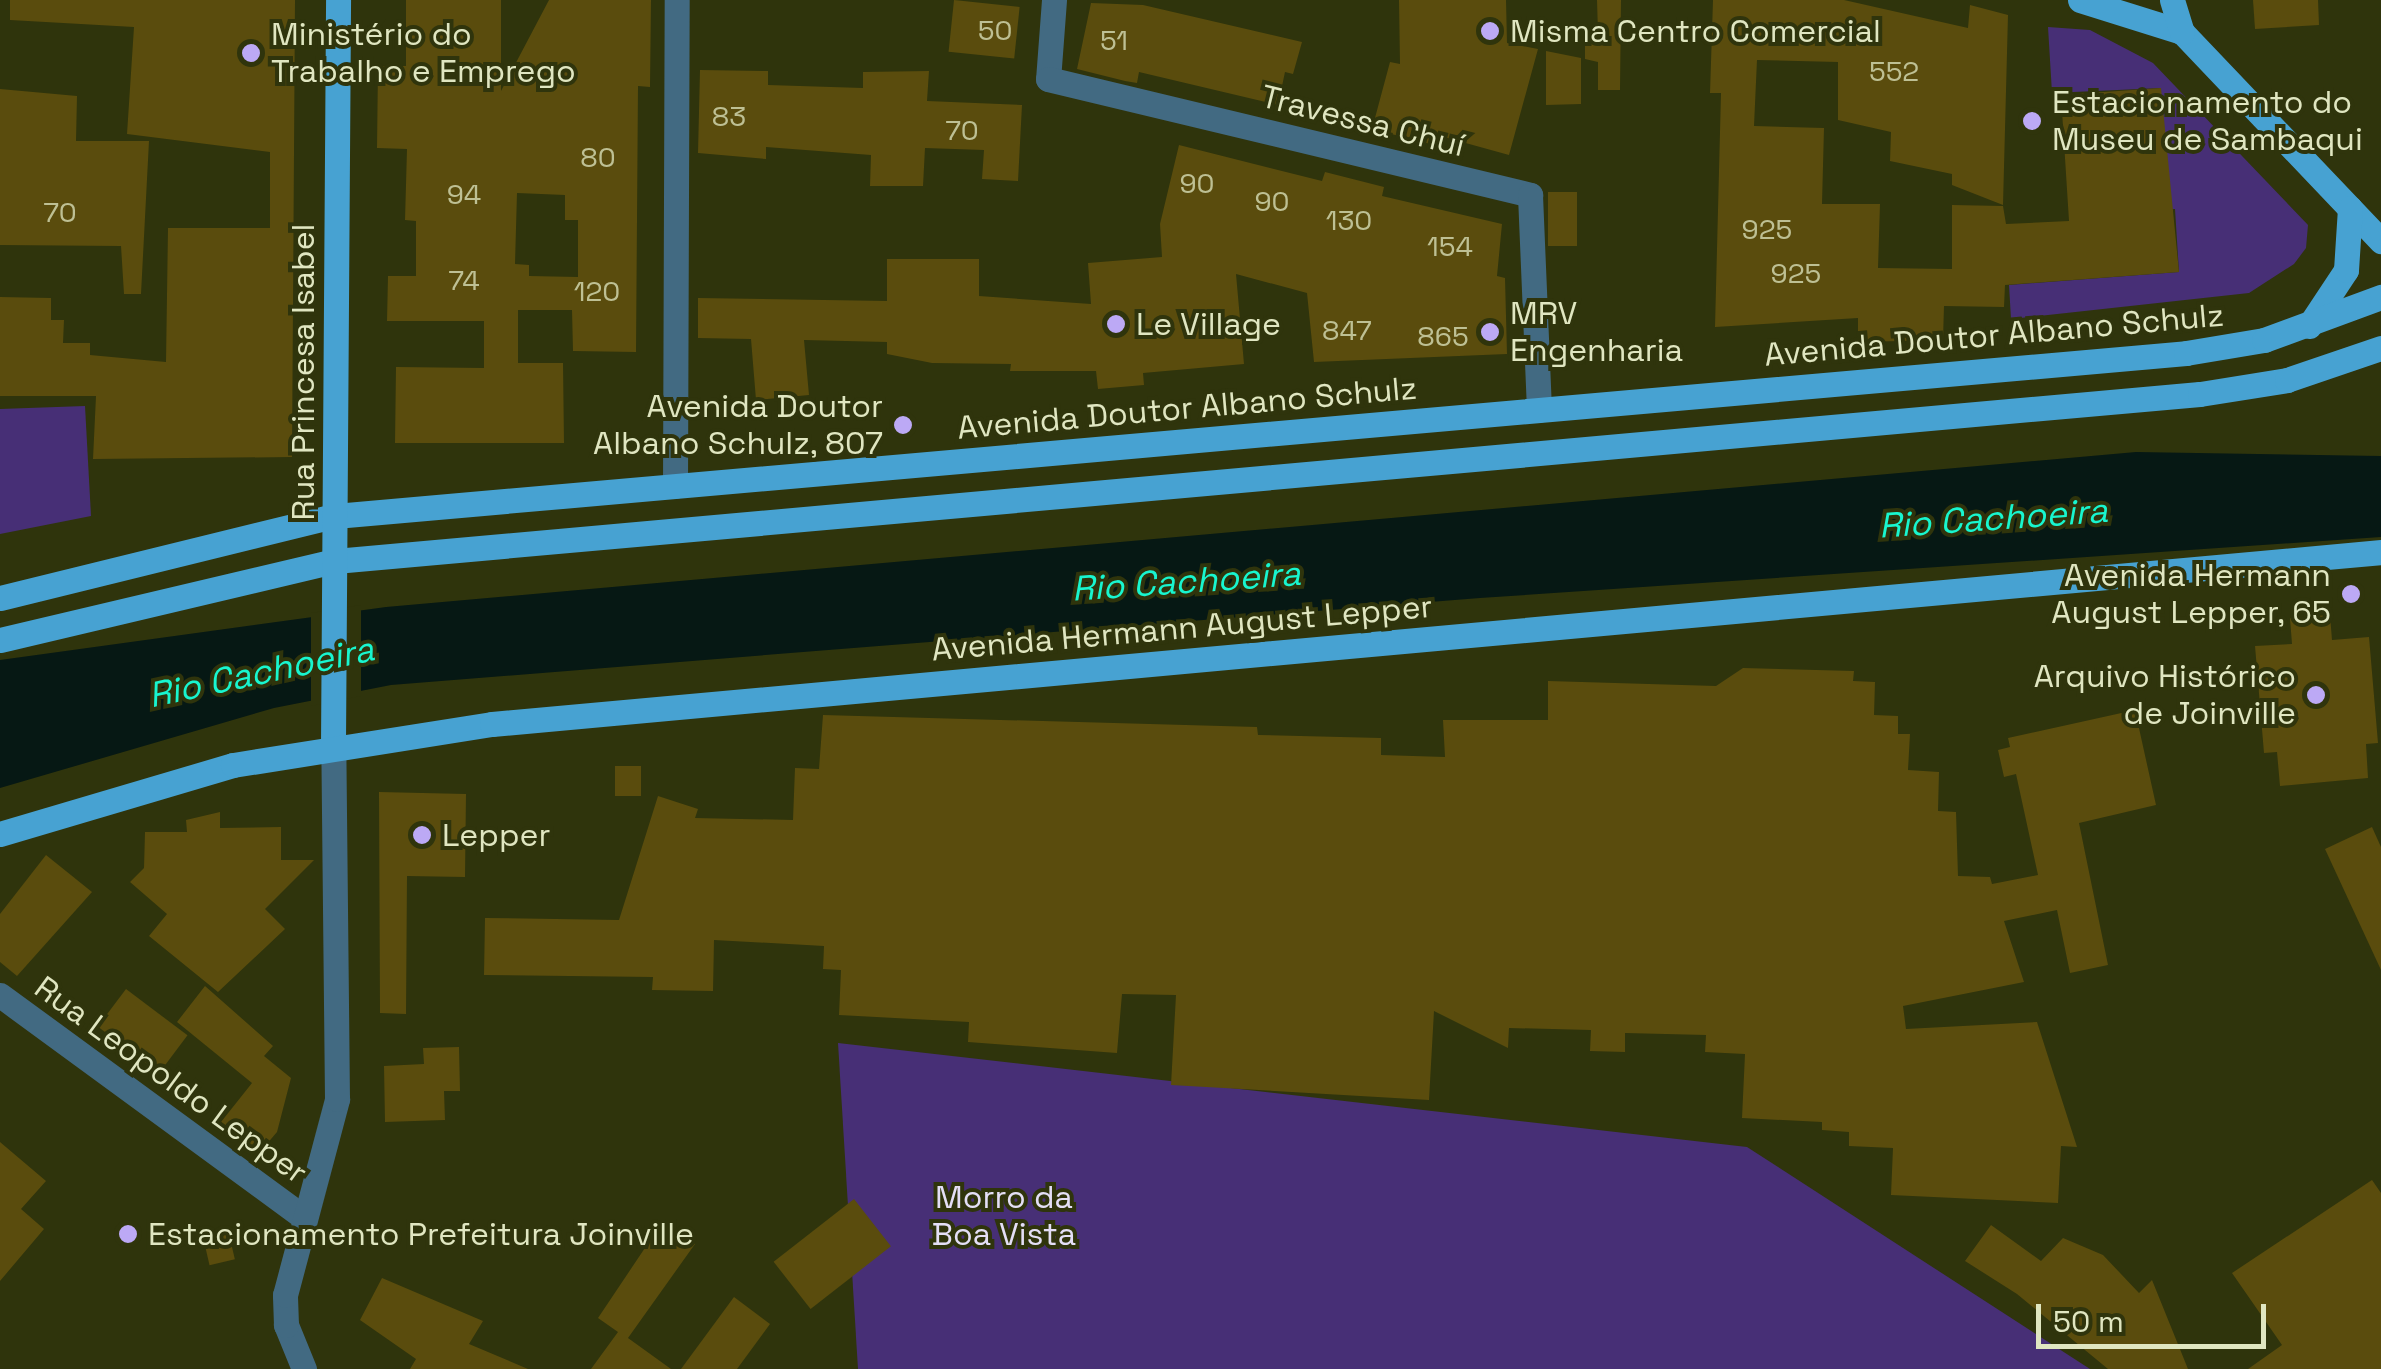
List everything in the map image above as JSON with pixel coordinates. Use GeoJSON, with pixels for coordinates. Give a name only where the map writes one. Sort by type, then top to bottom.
{"type":"FeatureCollection","features":[{"type":"Feature","properties":{"kind":"main road","name":"Rua Princesa Isabel"},"geometry":{"type":"LineString","coordinates":[[334,744],[338,0]]}},
{"type":"Feature","properties":{"kind":"main road"},"geometry":{"type":"LineString","coordinates":[[2080,0],[2182,32]]}},
{"type":"Feature","properties":{"kind":"main road"},"geometry":{"type":"LineString","coordinates":[[2172,0],[2182,32],[2381,242]]}},
{"type":"Feature","properties":{"kind":"main road"},"geometry":{"type":"LineString","coordinates":[[2309,326],[2346,270],[2350,208]]}},
{"type":"Feature","properties":{"kind":"main road","name":"Avenida Doutor Albano Schulz"},"geometry":{"type":"LineString","coordinates":[[0,598],[335,516],[2186,353],[2309,326],[2381,297]]}},
{"type":"Feature","properties":{"kind":"main road"},"geometry":{"type":"LineString","coordinates":[[0,640],[334,574],[2200,394],[2286,380],[2381,348]]}},
{"type":"Feature","properties":{"kind":"main road","name":"Avenida Hermann August Lepper"},"geometry":{"type":"LineString","coordinates":[[0,834],[234,765],[334,744],[492,724],[2381,552]]}},
{"type":"Feature","properties":{"kind":"street"},"geometry":{"type":"LineString","coordinates":[[675,486],[677,0]]}},
{"type":"Feature","properties":{"kind":"street","name":"Travessa Chuí"},"geometry":{"type":"LineString","coordinates":[[1054,0],[1048,79],[1530,195],[1539,410]]}},
{"type":"Feature","properties":{"kind":"street"},"geometry":{"type":"LineString","coordinates":[[304,1369],[286,1325],[285,1295],[303,1217],[320,1179],[337,1100],[334,744]]}},
{"type":"Feature","properties":{"kind":"street","name":"Rua Leopoldo Lepper"},"geometry":{"type":"LineString","coordinates":[[0,995],[303,1217]]}},
{"type":"Feature","properties":{"kind":"green space"},"geometry":{"type":"Polygon","coordinates":[[[2048,27],[2090,30],[2153,63],[2308,225],[2306,248],[2294,264],[2249,293],[2011,319],[2009,285],[2179,272],[2175,209],[2136,212],[2161,88],[2052,93],[2048,27]]]}},
{"type":"Feature","properties":{"kind":"green space"},"geometry":{"type":"Polygon","coordinates":[[[85,406],[91,516],[0,534],[0,409],[85,406]]]}},
{"type":"Feature","properties":{"kind":"green space","name":"Morro da Boa Vista"},"geometry":{"type":"Polygon","coordinates":[[[838,1043],[1747,1147],[2090,1369],[858,1369],[838,1043]]]}},
{"type":"Feature","properties":{"kind":"water","name":"Rio Cachoeira"},"geometry":{"type":"Polygon","coordinates":[[[2136,452],[2381,456],[2381,537],[1480,598],[391,685],[274,708],[0,788],[0,660],[386,607],[2136,452]]]}},
{"type":"Feature","properties":{"kind":"pier"},"geometry":{"type":"Polygon","coordinates":[[[361,605],[361,696],[311,706],[311,613],[361,605]]]}},
{"type":"Feature","properties":{"kind":"building"},"geometry":{"type":"Polygon","coordinates":[[[10,0],[295,0],[292,457],[93,459],[96,396],[0,396],[0,297],[51,298],[51,320],[64,320],[63,343],[90,343],[90,355],[166,362],[168,228],[270,228],[270,152],[127,134],[134,27],[10,20],[10,0]]]}},
{"type":"Feature","properties":{"kind":"building"},"geometry":{"type":"Polygon","coordinates":[[[406,0],[501,0],[501,91],[549,0],[651,0],[650,87],[638,86],[636,352],[573,351],[572,310],[518,310],[518,363],[563,363],[564,443],[395,443],[396,367],[484,368],[484,321],[387,321],[388,276],[416,276],[416,221],[405,220],[407,149],[377,148],[378,66],[406,66],[406,0]],[[517,193],[515,264],[529,265],[529,276],[578,277],[578,220],[565,220],[565,195],[517,193]]]}},
{"type":"Feature","properties":{"kind":"building"},"geometry":{"type":"Polygon","coordinates":[[[954,0],[1020,7],[1014,59],[949,52],[954,0]]]}},
{"type":"Feature","properties":{"kind":"building"},"geometry":{"type":"Polygon","coordinates":[[[1399,0],[1506,0],[1507,43],[1538,49],[1509,155],[1433,134],[1430,144],[1372,129],[1390,62],[1400,64],[1399,0]]]}},
{"type":"Feature","properties":{"kind":"building"},"geometry":{"type":"Polygon","coordinates":[[[1597,0],[1621,0],[1620,90],[1598,90],[1598,62],[1585,59],[1585,33],[1598,33],[1597,0]]]}},
{"type":"Feature","properties":{"kind":"building"},"geometry":{"type":"Polygon","coordinates":[[[1713,0],[1844,0],[1968,28],[1970,5],[2008,15],[2003,205],[1952,185],[1952,174],[1890,161],[1891,132],[1838,120],[1838,62],[1757,60],[1754,126],[1824,128],[1822,204],[1880,204],[1878,268],[1952,269],[1952,205],[2003,206],[2006,224],[2069,221],[2061,95],[2161,88],[2179,272],[2005,285],[2004,307],[1944,306],[1943,340],[1858,342],[1858,318],[1715,327],[1721,93],[1710,93],[1713,0]]]}},
{"type":"Feature","properties":{"kind":"building"},"geometry":{"type":"Polygon","coordinates":[[[2253,0],[2318,0],[2319,25],[2255,29],[2253,0]]]}},
{"type":"Feature","properties":{"kind":"building"},"geometry":{"type":"Polygon","coordinates":[[[1091,3],[1143,5],[1302,42],[1293,74],[1285,72],[1278,105],[1139,72],[1137,83],[1125,81],[1077,69],[1091,3]]]}},
{"type":"Feature","properties":{"kind":"building"},"geometry":{"type":"Polygon","coordinates":[[[1546,51],[1581,58],[1581,104],[1546,105],[1546,51]]]}},
{"type":"Feature","properties":{"kind":"building"},"geometry":{"type":"Polygon","coordinates":[[[700,70],[768,71],[768,85],[863,88],[863,72],[929,71],[927,101],[1022,105],[1018,181],[982,179],[984,150],[925,148],[923,186],[870,186],[871,155],[766,147],[766,159],[698,153],[700,70]]]}},
{"type":"Feature","properties":{"kind":"building"},"geometry":{"type":"Polygon","coordinates":[[[0,89],[77,96],[76,141],[149,141],[141,294],[124,294],[121,246],[0,245],[0,89]]]}},
{"type":"Feature","properties":{"kind":"building"},"geometry":{"type":"Polygon","coordinates":[[[1179,145],[1322,181],[1325,172],[1384,187],[1382,196],[1502,224],[1497,276],[1505,278],[1507,354],[1314,362],[1307,293],[1236,274],[1244,364],[1143,373],[1144,385],[1098,389],[1096,371],[1010,371],[1011,364],[932,363],[887,354],[887,342],[804,340],[809,395],[756,400],[751,339],[698,338],[698,298],[887,301],[887,259],[979,259],[979,296],[1091,304],[1088,263],[1162,257],[1160,224],[1179,145]]]}},
{"type":"Feature","properties":{"kind":"building"},"geometry":{"type":"Polygon","coordinates":[[[1548,192],[1577,192],[1577,246],[1548,246],[1548,192]]]}},
{"type":"Feature","properties":{"kind":"building","name":"Arquivo Histórico de Joinville"},"geometry":{"type":"Polygon","coordinates":[[[2330,615],[2332,640],[2369,637],[2378,743],[2366,744],[2368,778],[2280,786],[2277,752],[2264,753],[2255,646],[2292,644],[2290,618],[2330,615]]]}},
{"type":"Feature","properties":{"kind":"building"},"geometry":{"type":"Polygon","coordinates":[[[1743,668],[1854,671],[1853,681],[1875,682],[1874,715],[1898,716],[1898,734],[1910,734],[1908,770],[1939,772],[1938,811],[1956,812],[1958,876],[1990,877],[1992,884],[2038,875],[2016,774],[2004,777],[1998,750],[2010,747],[2008,738],[2135,710],[2156,805],[2079,823],[2108,965],[2070,973],[2057,910],[2004,921],[2024,982],[1903,1006],[1906,1029],[2037,1022],[2077,1147],[2061,1146],[2058,1203],[1891,1195],[1893,1148],[1849,1146],[1849,1132],[1822,1130],[1822,1122],[1742,1118],[1745,1054],[1705,1052],[1706,1035],[1625,1033],[1625,1052],[1590,1051],[1591,1030],[1509,1028],[1508,1048],[1434,1011],[1429,1100],[1171,1085],[1176,995],[1122,994],[1117,1053],[968,1042],[969,1022],[839,1015],[841,970],[823,969],[824,946],[714,940],[713,991],[652,990],[653,977],[484,975],[485,918],[619,920],[658,796],[698,809],[695,818],[793,820],[795,768],[819,769],[823,715],[1257,727],[1258,735],[1381,738],[1381,755],[1445,757],[1443,720],[1548,720],[1548,681],[1716,686],[1743,668]]]}},
{"type":"Feature","properties":{"kind":"building"},"geometry":{"type":"Polygon","coordinates":[[[615,766],[641,766],[641,796],[615,796],[615,766]]]}},
{"type":"Feature","properties":{"kind":"building","name":"Lepper"},"geometry":{"type":"Polygon","coordinates":[[[379,792],[466,794],[465,877],[407,876],[406,1014],[380,1013],[379,792]]]}},
{"type":"Feature","properties":{"kind":"building"},"geometry":{"type":"Polygon","coordinates":[[[220,812],[220,828],[281,827],[281,860],[314,860],[265,909],[285,929],[218,992],[149,936],[167,914],[130,882],[144,868],[145,832],[187,832],[186,820],[220,812]]]}},
{"type":"Feature","properties":{"kind":"building"},"geometry":{"type":"Polygon","coordinates":[[[2372,827],[2381,847],[2381,970],[2325,849],[2372,827]]]}},
{"type":"Feature","properties":{"kind":"building"},"geometry":{"type":"Polygon","coordinates":[[[46,855],[92,892],[17,976],[0,962],[0,914],[46,855]]]}},
{"type":"Feature","properties":{"kind":"building"},"geometry":{"type":"Polygon","coordinates":[[[205,986],[273,1046],[264,1056],[291,1078],[277,1132],[260,1152],[221,1122],[252,1083],[177,1022],[205,986]]]}},
{"type":"Feature","properties":{"kind":"building"},"geometry":{"type":"Polygon","coordinates":[[[126,989],[187,1035],[159,1073],[98,1027],[126,989]]]}},
{"type":"Feature","properties":{"kind":"building"},"geometry":{"type":"Polygon","coordinates":[[[459,1047],[460,1091],[444,1091],[445,1120],[385,1122],[384,1066],[424,1064],[423,1048],[459,1047]]]}},
{"type":"Feature","properties":{"kind":"building"},"geometry":{"type":"Polygon","coordinates":[[[0,1142],[46,1181],[21,1209],[44,1229],[0,1281],[0,1142]]]}},
{"type":"Feature","properties":{"kind":"building"},"geometry":{"type":"Polygon","coordinates":[[[2372,1180],[2381,1193],[2381,1369],[2248,1369],[2282,1345],[2232,1273],[2372,1180]]]}},
{"type":"Feature","properties":{"kind":"building"},"geometry":{"type":"Polygon","coordinates":[[[854,1199],[891,1246],[811,1309],[774,1262],[854,1199]]]}},
{"type":"Feature","properties":{"kind":"building"},"geometry":{"type":"Polygon","coordinates":[[[663,1221],[695,1244],[628,1338],[671,1369],[591,1369],[618,1332],[598,1318],[663,1221]]]}},
{"type":"Feature","properties":{"kind":"building"},"geometry":{"type":"Polygon","coordinates":[[[1991,1225],[2041,1261],[2063,1238],[2103,1255],[2139,1293],[2152,1280],[2188,1369],[2108,1369],[2017,1294],[1965,1261],[1991,1225]]]}},
{"type":"Feature","properties":{"kind":"building"},"geometry":{"type":"Polygon","coordinates":[[[229,1234],[235,1259],[210,1265],[204,1240],[229,1234]]]}},
{"type":"Feature","properties":{"kind":"building"},"geometry":{"type":"Polygon","coordinates":[[[382,1278],[483,1321],[469,1344],[528,1369],[410,1369],[416,1359],[360,1320],[382,1278]]]}},
{"type":"Feature","properties":{"kind":"building"},"geometry":{"type":"Polygon","coordinates":[[[734,1297],[770,1324],[737,1369],[681,1369],[734,1297]]]}},
{"type":"Feature","properties":{"kind":"place","name":"Misma Centro Comercial"},"geometry":{"type":"Point","coordinates":[1490,31]}},
{"type":"Feature","properties":{"kind":"place","name":"Ministério do Trabalho e Emprego"},"geometry":{"type":"Point","coordinates":[251,53]}},
{"type":"Feature","properties":{"kind":"place","name":"Estacionamento do Museu de Sambaqui"},"geometry":{"type":"Point","coordinates":[2032,121]}},
{"type":"Feature","properties":{"kind":"place","name":"Le Village"},"geometry":{"type":"Point","coordinates":[1116,324]}},
{"type":"Feature","properties":{"kind":"place","name":"MRV Engenharia"},"geometry":{"type":"Point","coordinates":[1490,332]}},
{"type":"Feature","properties":{"kind":"place","name":"Avenida Doutor Albano Schulz, 807"},"geometry":{"type":"Point","coordinates":[903,425]}},
{"type":"Feature","properties":{"kind":"place","name":"Avenida Hermann August Lepper, 65"},"geometry":{"type":"Point","coordinates":[2351,594]}},
{"type":"Feature","properties":{"kind":"place","name":"Arquivo Histórico de Joinville"},"geometry":{"type":"Point","coordinates":[2316,695]}},
{"type":"Feature","properties":{"kind":"place","name":"Lepper"},"geometry":{"type":"Point","coordinates":[422,835]}},
{"type":"Feature","properties":{"kind":"place","name":"Estacionamento Prefeitura Joinville"},"geometry":{"type":"Point","coordinates":[128,1234]}}]}
